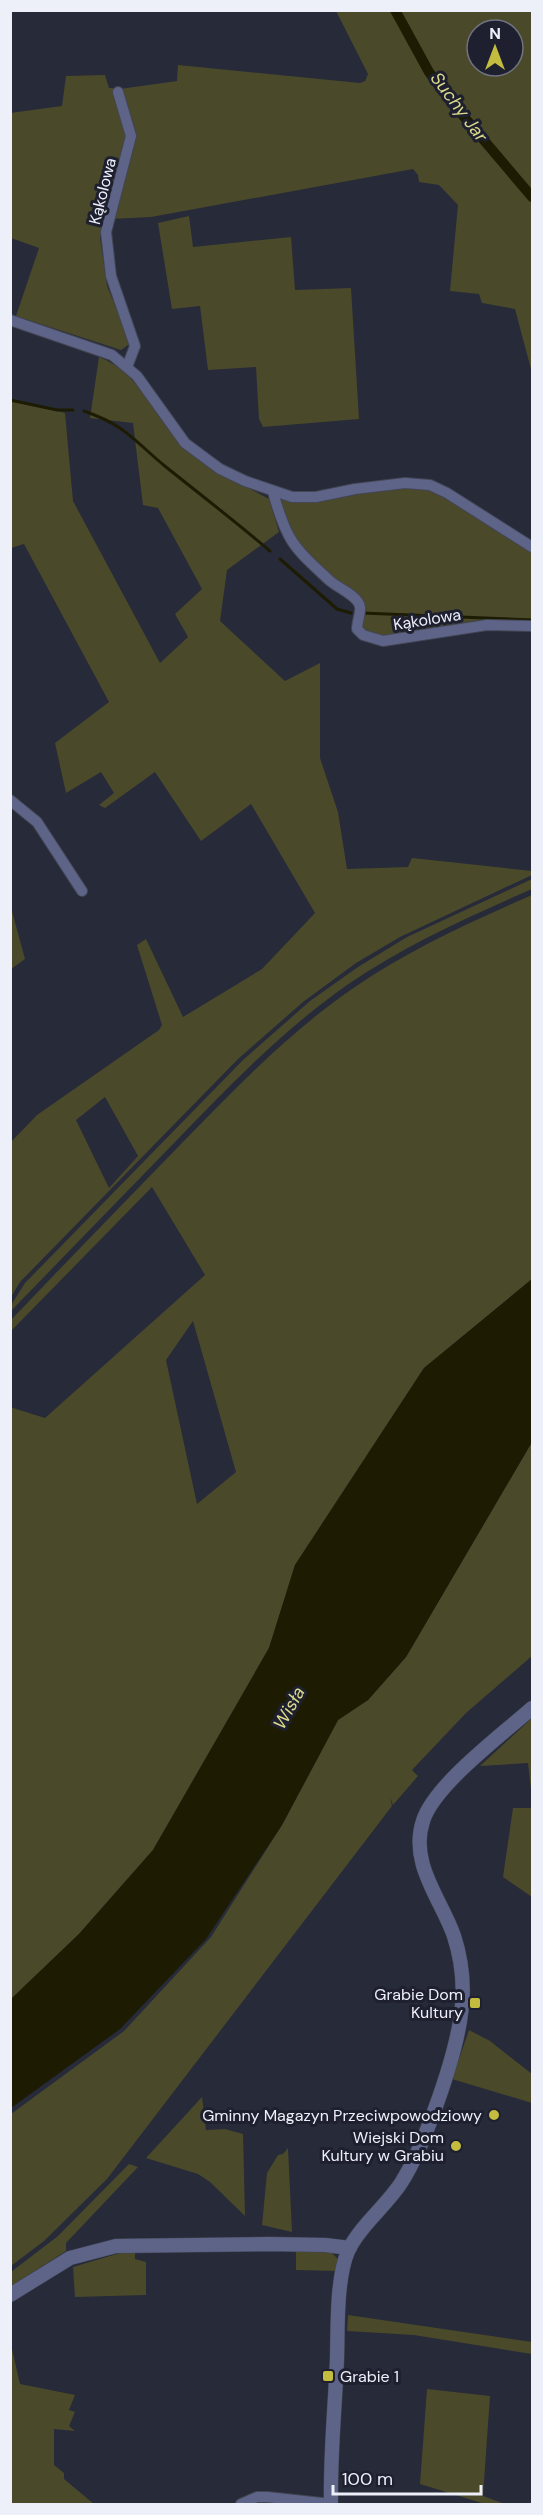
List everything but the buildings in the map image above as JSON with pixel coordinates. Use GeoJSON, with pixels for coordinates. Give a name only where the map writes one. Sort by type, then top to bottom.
{"type":"FeatureCollection","features":[{"type":"Feature","properties":{"kind":"street","name":"Kąkolowa"},"geometry":{"type":"LineString","coordinates":[[118,92],[131,136],[106,232],[106,248],[111,276],[135,346],[127,367]]}},
{"type":"Feature","properties":{"kind":"street"},"geometry":{"type":"LineString","coordinates":[[10,320],[112,355],[127,367],[159,405],[185,443],[220,469],[273,492],[292,497],[316,497],[355,489],[405,483],[430,485],[447,493],[532,547]]}},
{"type":"Feature","properties":{"kind":"street","name":"Kąkolowa"},"geometry":{"type":"LineString","coordinates":[[273,492],[285,534],[297,550],[361,608],[357,629],[363,635],[383,641],[487,625],[532,626]]}},
{"type":"Feature","properties":{"kind":"street"},"geometry":{"type":"LineString","coordinates":[[10,800],[37,822],[82,891]]}},
{"type":"Feature","properties":{"kind":"street"},"geometry":{"type":"LineString","coordinates":[[241,2505],[257,2497],[331,2504],[339,2309],[344,2267],[350,2248],[389,2199],[411,2165],[449,2063],[460,2020],[463,1996],[461,1969],[454,1937],[420,1857],[419,1838],[423,1820],[440,1792],[532,1708]]}},
{"type":"Feature","properties":{"kind":"street"},"geometry":{"type":"LineString","coordinates":[[10,2295],[70,2258],[116,2246],[268,2244],[350,2248]]}},
{"type":"Feature","properties":{"kind":"shaded area"},"geometry":{"type":"Polygon","coordinates":[[[336,11],[532,11],[532,373],[515,309],[482,303],[479,294],[450,291],[458,205],[439,185],[419,182],[418,175],[413,169],[151,217],[111,219],[134,138],[120,89],[177,81],[178,65],[360,83],[365,81],[368,74],[336,11]]]}},
{"type":"Feature","properties":{"kind":"shaded area"},"geometry":{"type":"Polygon","coordinates":[[[105,75],[109,88],[113,88],[125,122],[127,139],[100,238],[107,286],[131,343],[121,350],[16,316],[39,248],[11,238],[10,113],[62,106],[66,76],[105,75]]]}},
{"type":"Feature","properties":{"kind":"shaded area"},"geometry":{"type":"Polygon","coordinates":[[[189,216],[193,247],[291,237],[295,290],[351,288],[359,419],[263,427],[259,419],[256,367],[208,370],[200,306],[172,309],[158,223],[189,216]]]}},
{"type":"Feature","properties":{"kind":"shaded area"},"geometry":{"type":"Polygon","coordinates":[[[99,357],[113,364],[134,382],[167,427],[187,447],[221,472],[269,499],[279,532],[227,570],[220,621],[285,681],[320,663],[320,758],[338,812],[347,869],[408,867],[412,858],[532,871],[532,875],[400,937],[356,963],[303,1002],[238,1059],[20,1282],[11,1297],[11,1142],[37,1115],[159,1030],[162,1025],[137,945],[146,939],[183,1017],[262,969],[315,913],[251,804],[201,841],[155,772],[105,808],[99,805],[114,793],[101,772],[66,793],[55,743],[109,702],[24,544],[11,548],[11,399],[65,413],[73,501],[160,663],[188,637],[175,614],[202,589],[158,508],[143,505],[133,423],[90,418],[99,357]],[[105,1097],[76,1120],[109,1188],[138,1156],[105,1097]]]}},
{"type":"Feature","properties":{"kind":"shaded area"},"geometry":{"type":"Polygon","coordinates":[[[390,487],[431,490],[532,550],[532,622],[390,638],[359,630],[363,607],[288,533],[279,500],[307,500],[390,487]]]}},
{"type":"Feature","properties":{"kind":"shaded area"},"geometry":{"type":"Polygon","coordinates":[[[532,879],[532,889],[461,921],[391,957],[347,985],[301,1020],[216,1099],[11,1311],[11,1305],[25,1283],[243,1060],[310,1001],[358,967],[407,937],[532,879]]]}},
{"type":"Feature","properties":{"kind":"shaded area"},"geometry":{"type":"Polygon","coordinates":[[[532,895],[532,1279],[424,1368],[295,1565],[269,1648],[153,1850],[79,1934],[11,1999],[10,1407],[45,1418],[205,1275],[152,1187],[11,1331],[11,1320],[222,1103],[306,1024],[352,989],[395,962],[532,895]],[[193,1321],[166,1360],[197,1504],[236,1472],[193,1321]]]}},
{"type":"Feature","properties":{"kind":"shaded area"},"geometry":{"type":"Polygon","coordinates":[[[10,904],[25,959],[11,969],[10,969],[10,904]]]}},
{"type":"Feature","properties":{"kind":"shaded area"},"geometry":{"type":"Polygon","coordinates":[[[532,1442],[532,1656],[466,1713],[412,1770],[418,1776],[393,1805],[390,1797],[392,1806],[107,2179],[44,2241],[11,2266],[11,2114],[124,2031],[211,1937],[282,1825],[338,1720],[368,1700],[406,1657],[532,1442]]]}},
{"type":"Feature","properties":{"kind":"shaded area"},"geometry":{"type":"Polygon","coordinates":[[[532,1718],[532,1798],[528,1763],[480,1766],[532,1718]]]}},
{"type":"Feature","properties":{"kind":"shaded area"},"geometry":{"type":"Polygon","coordinates":[[[513,1808],[532,1808],[532,1897],[503,1877],[513,1808]]]}},
{"type":"Feature","properties":{"kind":"shaded area"},"geometry":{"type":"Polygon","coordinates":[[[469,2030],[490,2041],[532,2074],[532,2103],[452,2079],[469,2030]]]}},
{"type":"Feature","properties":{"kind":"shaded area"},"geometry":{"type":"Polygon","coordinates":[[[202,2097],[206,2130],[225,2129],[243,2134],[245,2216],[210,2182],[198,2174],[146,2158],[202,2097]]]}},
{"type":"Feature","properties":{"kind":"shaded area"},"geometry":{"type":"Polygon","coordinates":[[[288,2148],[292,2232],[262,2225],[267,2173],[278,2155],[283,2154],[288,2148]]]}},
{"type":"Feature","properties":{"kind":"shaded area"},"geometry":{"type":"Polygon","coordinates":[[[129,2164],[138,2167],[66,2243],[66,2251],[11,2286],[11,2272],[58,2236],[129,2164]]]}},
{"type":"Feature","properties":{"kind":"shaded area"},"geometry":{"type":"Polygon","coordinates":[[[296,2251],[331,2252],[338,2259],[338,2271],[296,2270],[296,2251]]]}},
{"type":"Feature","properties":{"kind":"shaded area"},"geometry":{"type":"Polygon","coordinates":[[[135,2252],[135,2259],[146,2262],[146,2295],[75,2297],[73,2267],[120,2253],[135,2252]]]}},
{"type":"Feature","properties":{"kind":"shaded area"},"geometry":{"type":"Polygon","coordinates":[[[348,2315],[532,2342],[532,2354],[414,2335],[347,2331],[348,2315]]]}},
{"type":"Feature","properties":{"kind":"shaded area"},"geometry":{"type":"Polygon","coordinates":[[[11,2345],[20,2384],[75,2395],[69,2410],[75,2412],[69,2426],[75,2431],[54,2429],[54,2465],[64,2473],[64,2479],[94,2504],[11,2504],[11,2345]]]}},
{"type":"Feature","properties":{"kind":"shaded area"},"geometry":{"type":"Polygon","coordinates":[[[427,2389],[490,2396],[483,2496],[505,2504],[485,2504],[420,2484],[427,2389]]]}},
{"type":"Feature","properties":{"kind":"water","name":"Wisła"},"geometry":{"type":"Polygon","coordinates":[[[532,1279],[532,1442],[406,1657],[368,1700],[338,1720],[282,1825],[206,1939],[120,2029],[11,2108],[11,1999],[79,1934],[153,1850],[269,1648],[295,1565],[424,1368],[532,1279]]]}},
{"type":"Feature","properties":{"kind":"waterway","name":"Suchy Jar"},"geometry":{"type":"LineString","coordinates":[[395,10],[429,72],[448,98],[532,197]]}},
{"type":"Feature","properties":{"kind":"waterway"},"geometry":{"type":"LineString","coordinates":[[10,400],[57,410],[73,410]]}},
{"type":"Feature","properties":{"kind":"waterway"},"geometry":{"type":"LineString","coordinates":[[84,411],[110,422],[129,434],[270,551]]}},
{"type":"Feature","properties":{"kind":"waterway"},"geometry":{"type":"LineString","coordinates":[[280,559],[337,609],[351,613]]}},
{"type":"Feature","properties":{"kind":"waterway"},"geometry":{"type":"LineString","coordinates":[[362,613],[532,620]]}},
{"type":"Feature","properties":{"kind":"place","name":"Grabie Dom Kultury"},"geometry":{"type":"Point","coordinates":[475,2003]}},
{"type":"Feature","properties":{"kind":"place","name":"Gminny Magazyn Przeciwpowodziowy"},"geometry":{"type":"Point","coordinates":[494,2115]}},
{"type":"Feature","properties":{"kind":"place","name":"Wiejski Dom Kultury w Grabiu"},"geometry":{"type":"Point","coordinates":[456,2146]}},
{"type":"Feature","properties":{"kind":"place","name":"Grabie 1"},"geometry":{"type":"Point","coordinates":[328,2376]}}]}
